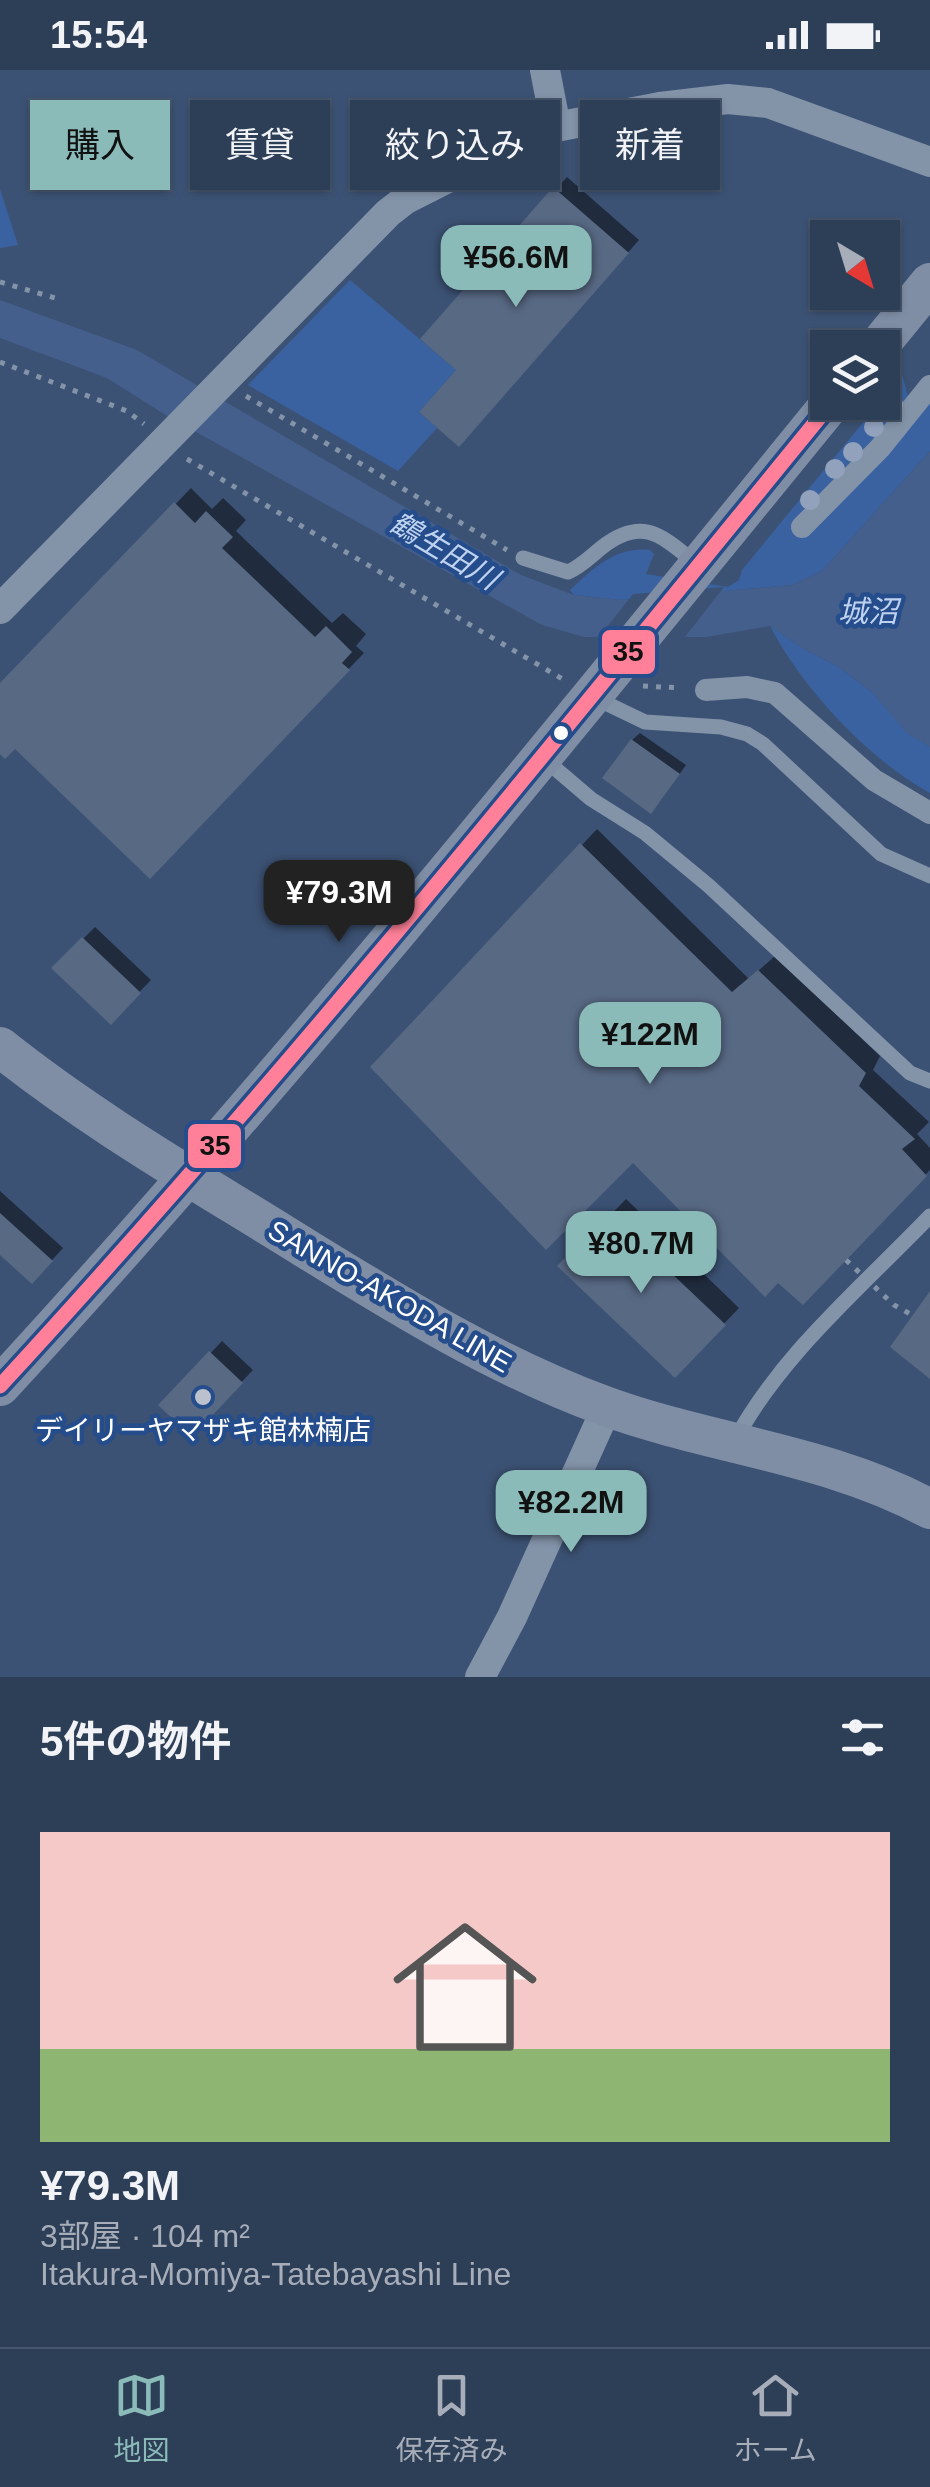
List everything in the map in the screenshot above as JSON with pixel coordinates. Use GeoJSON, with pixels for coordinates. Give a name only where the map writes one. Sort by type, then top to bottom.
{"type":"FeatureCollection","features":[{"type":"Feature","properties":{"kind":"main road"},"geometry":{"type":"LineString","coordinates":[[891,330],[930,282]]}},
{"type":"Feature","properties":{"kind":"main road"},"geometry":{"type":"LineString","coordinates":[[0,1386],[190,1178],[594,697],[629,674],[695,570],[817,420]]}},
{"type":"Feature","properties":{"kind":"main road","name":"SANNO-AKODA LINE"},"geometry":{"type":"LineString","coordinates":[[0,1046],[93,1116],[190,1178],[470,1346],[536,1379],[607,1406],[856,1475],[930,1508]]}},
{"type":"Feature","properties":{"kind":"street"},"geometry":{"type":"LineString","coordinates":[[545,70],[551,100]]}},
{"type":"Feature","properties":{"kind":"street"},"geometry":{"type":"LineString","coordinates":[[560,126],[660,107],[750,99],[930,162]]}},
{"type":"Feature","properties":{"kind":"street"},"geometry":{"type":"LineString","coordinates":[[0,610],[388,213],[425,190]]}},
{"type":"Feature","properties":{"kind":"street"},"geometry":{"type":"LineString","coordinates":[[802,527],[880,448],[930,386]]}},
{"type":"Feature","properties":{"kind":"street"},"geometry":{"type":"LineString","coordinates":[[706,690],[748,687],[775,693],[874,780],[930,813]]}},
{"type":"Feature","properties":{"kind":"street"},"geometry":{"type":"LineString","coordinates":[[480,1677],[512,1617],[607,1406]]}},
{"type":"Feature","properties":{"kind":"lane"},"geometry":{"type":"LineString","coordinates":[[524,558],[568,572],[616,536],[642,529],[666,539],[695,570]]}},
{"type":"Feature","properties":{"kind":"lane"},"geometry":{"type":"LineString","coordinates":[[594,697],[644,722],[721,727],[747,734],[763,744],[881,854],[930,876]]}},
{"type":"Feature","properties":{"kind":"lane"},"geometry":{"type":"LineString","coordinates":[[542,758],[592,799],[645,833],[709,886],[910,1073],[930,1081]]}},
{"type":"Feature","properties":{"kind":"lane"},"geometry":{"type":"LineString","coordinates":[[734,1442],[758,1402],[800,1353],[930,1216]]}},
{"type":"Feature","properties":{"kind":"path"},"geometry":{"type":"LineString","coordinates":[[0,282],[62,300]]}},
{"type":"Feature","properties":{"kind":"path"},"geometry":{"type":"LineString","coordinates":[[0,362],[127,411],[169,435],[184,458],[594,697]]}},
{"type":"Feature","properties":{"kind":"path"},"geometry":{"type":"LineString","coordinates":[[222,381],[524,558]]}},
{"type":"Feature","properties":{"kind":"path"},"geometry":{"type":"LineString","coordinates":[[629,674],[706,690]]}},
{"type":"Feature","properties":{"kind":"path"},"geometry":{"type":"LineString","coordinates":[[846,1260],[912,1316]]}},
{"type":"Feature","properties":{"kind":"shaded area"},"geometry":{"type":"Polygon","coordinates":[[[0,189],[18,245],[0,248],[0,189]]]}},
{"type":"Feature","properties":{"kind":"shaded area"},"geometry":{"type":"Polygon","coordinates":[[[350,280],[456,370],[419,412],[437,428],[398,471],[248,385],[350,280]]]}},
{"type":"Feature","properties":{"kind":"shaded area"},"geometry":{"type":"Polygon","coordinates":[[[902,374],[909,401],[930,398],[930,451],[822,571],[792,585],[621,600],[574,595],[570,590],[606,560],[638,550],[654,554],[646,574],[728,587],[739,580],[742,570],[865,420],[900,420],[902,374]]]}},
{"type":"Feature","properties":{"kind":"shaded area"},"geometry":{"type":"Polygon","coordinates":[[[770,626],[839,667],[872,692],[907,732],[930,747],[930,793],[884,762],[839,720],[800,674],[770,626]]]}},
{"type":"Feature","properties":{"kind":"water"},"geometry":{"type":"Polygon","coordinates":[[[0,300],[137,350],[521,575],[574,595],[621,600],[792,585],[822,571],[930,451],[930,747],[907,733],[872,692],[839,667],[770,626],[706,637],[584,637],[542,625],[164,414],[107,378],[0,338],[0,300]]]}},
{"type":"Feature","properties":{"kind":"pier"},"geometry":{"type":"Polygon","coordinates":[[[724,587],[681,642],[595,642],[633,594],[724,587]]]}},
{"type":"Feature","properties":{"kind":"building"},"geometry":{"type":"Polygon","coordinates":[[[550,190],[556,190],[629,253],[459,447],[419,412],[456,370],[420,339],[550,190]]]}},
{"type":"Feature","properties":{"kind":"building"},"geometry":{"type":"Polygon","coordinates":[[[174,502],[195,523],[206,511],[233,537],[222,548],[315,637],[326,626],[352,652],[342,663],[350,670],[150,879],[15,749],[5,759],[0,754],[0,683],[174,502]]]}},
{"type":"Feature","properties":{"kind":"building"},"geometry":{"type":"Polygon","coordinates":[[[631,739],[680,774],[651,814],[602,778],[631,739]]]}},
{"type":"Feature","properties":{"kind":"building"},"geometry":{"type":"Polygon","coordinates":[[[580,843],[732,992],[758,970],[866,1073],[859,1086],[915,1139],[902,1149],[927,1176],[803,1305],[778,1283],[765,1297],[633,1163],[546,1250],[370,1067],[580,843]]]}},
{"type":"Feature","properties":{"kind":"building"},"geometry":{"type":"Polygon","coordinates":[[[82,937],[141,993],[111,1025],[51,968],[82,937]]]}},
{"type":"Feature","properties":{"kind":"building"},"geometry":{"type":"Polygon","coordinates":[[[0,1213],[53,1261],[32,1284],[0,1255],[0,1213]]]}},
{"type":"Feature","properties":{"kind":"building"},"geometry":{"type":"Polygon","coordinates":[[[608,1213],[726,1325],[675,1378],[557,1266],[608,1213]]]}},
{"type":"Feature","properties":{"kind":"building"},"geometry":{"type":"Polygon","coordinates":[[[930,1291],[930,1379],[890,1347],[930,1291]]]}},
{"type":"Feature","properties":{"kind":"building"},"geometry":{"type":"Polygon","coordinates":[[[209,1351],[243,1383],[192,1437],[158,1405],[209,1351]]]}},
{"type":"Feature","properties":{"kind":"transit line","name":"35"},"geometry":{"type":"LineString","coordinates":[[0,1386],[319,1024],[817,420]]}},
{"type":"Feature","properties":{"kind":"place","name":"デイリーヤマザキ館林楠店"},"geometry":{"type":"Point","coordinates":[203,1397]}},
{"type":"Feature","properties":{"kind":"water label","name":"鶴生田川"},"geometry":{"type":"Point","coordinates":[444,551]}},
{"type":"Feature","properties":{"kind":"water label","name":"城沼"},"geometry":{"type":"Point","coordinates":[868,612]}}]}
